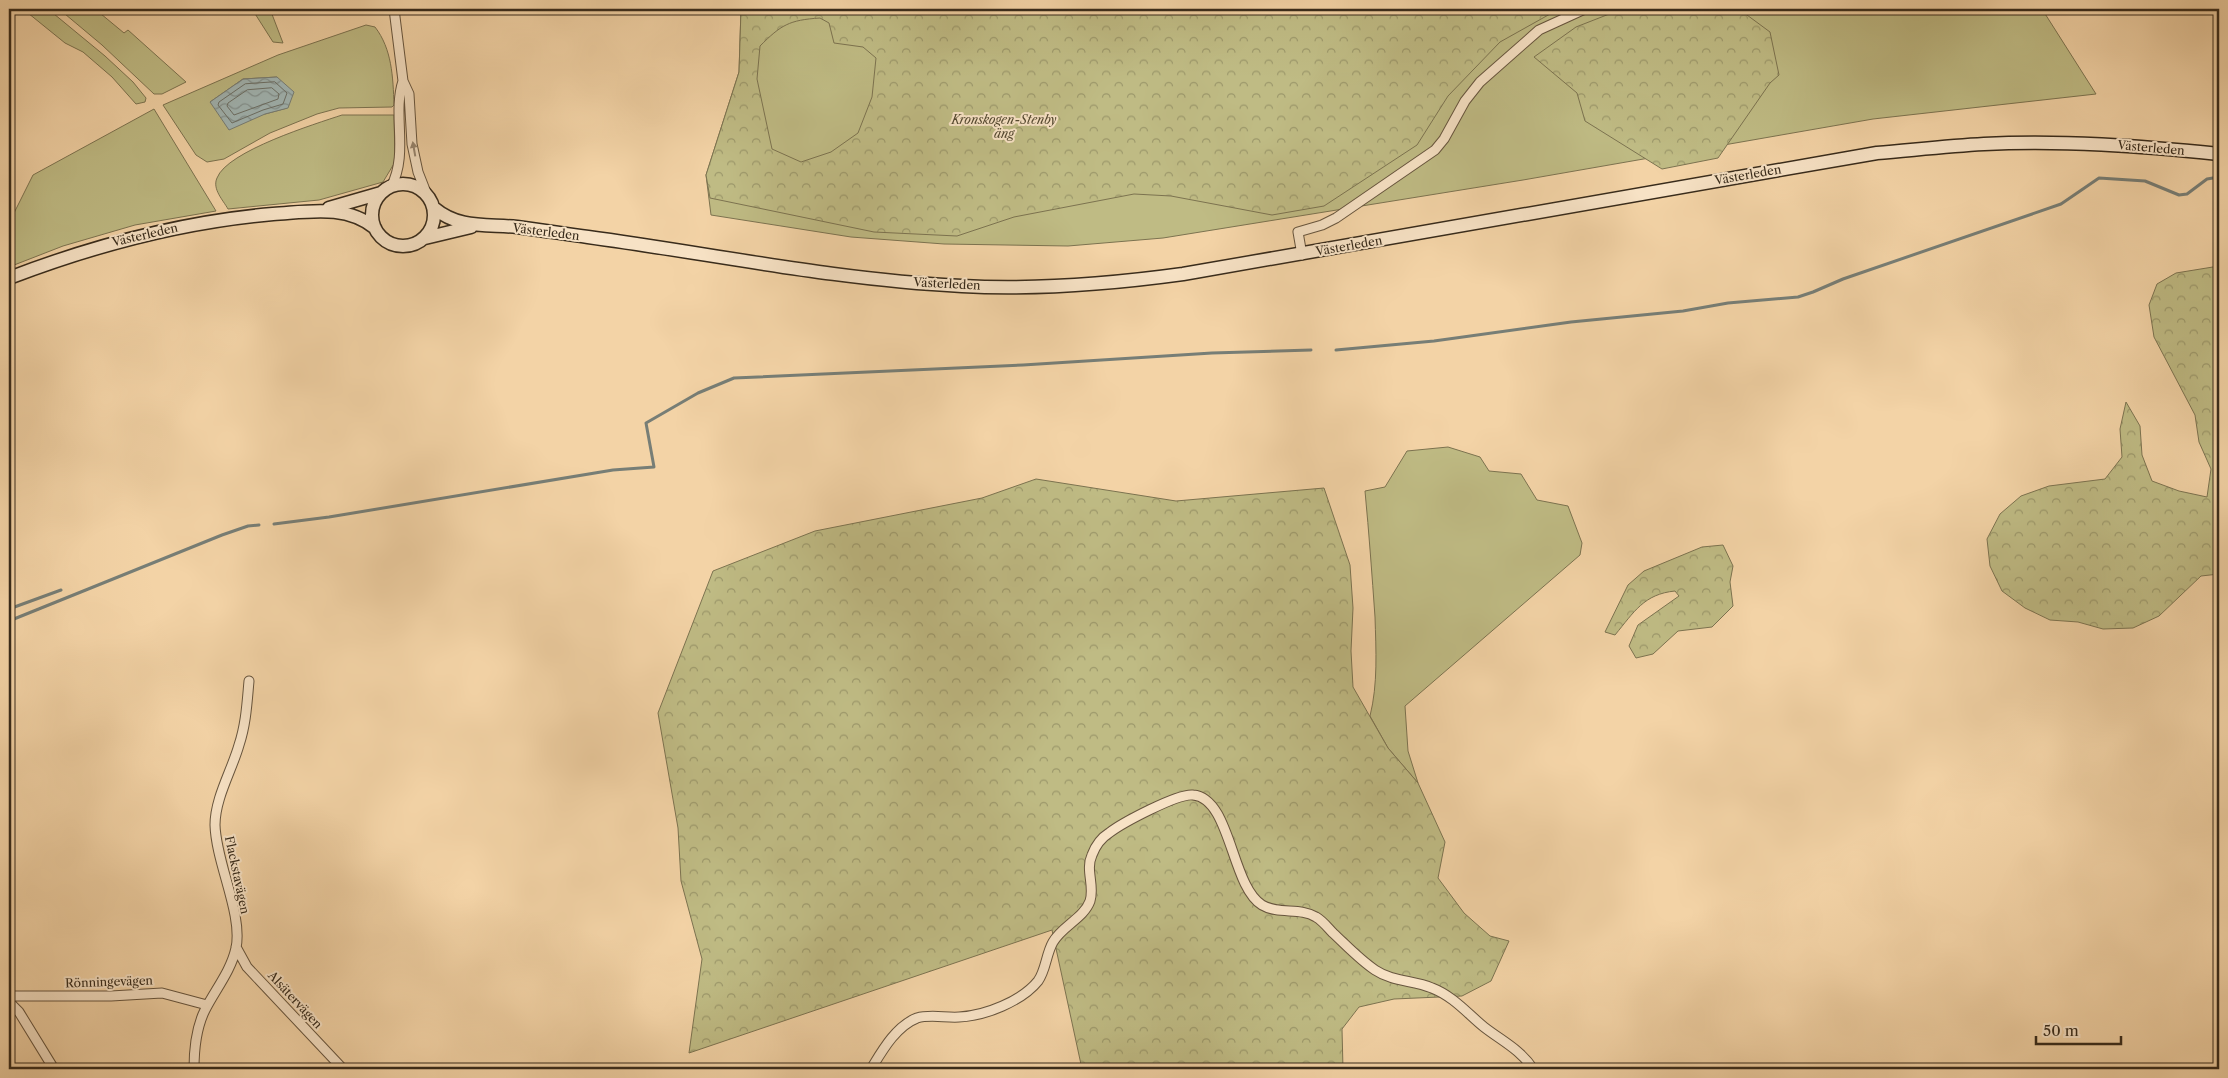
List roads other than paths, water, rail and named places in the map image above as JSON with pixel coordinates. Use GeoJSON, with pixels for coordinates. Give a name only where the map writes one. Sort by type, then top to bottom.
{"type":"FeatureCollection","features":[{"type":"Feature","properties":{"kind":"main road","name":"Västerleden"},"geometry":{"type":"LineString","coordinates":[[434,208],[453,220],[478,226],[525,228],[875,279],[964,286],[1044,286],[1132,281],[1302,255],[1877,153],[1984,144],[2046,143],[2107,144],[2219,154]]}},
{"type":"Feature","properties":{"kind":"main road"},"geometry":{"type":"LineString","coordinates":[[401,184],[410,185],[420,189],[427,195],[434,208],[433,224],[425,238],[412,245],[397,246],[384,240],[375,228],[372,212],[375,202],[386,190],[401,184]]}},
{"type":"Feature","properties":{"kind":"main road","name":"Västerleden"},"geometry":{"type":"LineString","coordinates":[[316,211],[386,190]]}},
{"type":"Feature","properties":{"kind":"main road","name":"Västerleden"},"geometry":{"type":"LineString","coordinates":[[9,278],[64,257],[121,240],[182,226],[240,217],[316,211],[357,216],[375,228]]}},
{"type":"Feature","properties":{"kind":"main road","name":"Västerleden"},"geometry":{"type":"LineString","coordinates":[[425,238],[478,226]]}},
{"type":"Feature","properties":{"kind":"street"},"geometry":{"type":"LineString","coordinates":[[394,9],[403,81],[409,94],[412,144],[418,172],[427,195]]}},
{"type":"Feature","properties":{"kind":"street"},"geometry":{"type":"LineString","coordinates":[[1302,255],[1298,232],[1322,225],[1336,218],[1435,150],[1444,140],[1464,101],[1480,82],[1539,30],[1585,9]]}},
{"type":"Feature","properties":{"kind":"street"},"geometry":{"type":"LineString","coordinates":[[386,190],[400,159],[399,93],[403,81]]}},
{"type":"Feature","properties":{"kind":"street","name":"Flackstavägen"},"geometry":{"type":"LineString","coordinates":[[194,1069],[198,1030],[208,1006],[229,967],[236,948],[234,914],[219,855],[215,823],[246,718],[249,681]]}},
{"type":"Feature","properties":{"kind":"street"},"geometry":{"type":"LineString","coordinates":[[871,1069],[896,1034],[917,1018],[960,1017],[981,1013],[1016,998],[1031,988],[1040,978],[1052,942],[1060,932],[1087,908],[1091,898],[1088,870],[1092,852],[1103,838],[1131,819],[1184,795],[1194,794],[1204,799],[1217,814],[1244,882],[1256,900],[1263,906],[1280,911],[1300,912],[1316,917],[1377,972],[1399,981],[1424,985],[1446,995],[1486,1029],[1517,1050],[1534,1069]]}},
{"type":"Feature","properties":{"kind":"street","name":"Alsätervägen"},"geometry":{"type":"LineString","coordinates":[[236,948],[247,967],[340,1068]]}},
{"type":"Feature","properties":{"kind":"street","name":"Rönningevägen"},"geometry":{"type":"LineString","coordinates":[[9,996],[111,996],[162,993],[208,1006]]}},
{"type":"Feature","properties":{"kind":"street"},"geometry":{"type":"LineString","coordinates":[[9,1002],[19,1012],[54,1069]]}},
{"type":"Feature","properties":{"kind":"water"},"geometry":{"type":"Polygon","coordinates":[[[277,77],[294,92],[288,108],[265,114],[229,130],[210,102],[243,79],[277,77]]]}},
{"type":"Feature","properties":{"kind":"waterway"},"geometry":{"type":"LineString","coordinates":[[1336,350],[1434,341],[1571,322],[1683,311],[1728,303],[1798,297],[1843,279],[2061,204],[2099,178],[2145,181],[2179,195],[2187,194],[2207,179],[2219,177]]}},
{"type":"Feature","properties":{"kind":"waterway"},"geometry":{"type":"LineString","coordinates":[[274,524],[329,517],[613,470],[654,467],[646,423],[698,393],[734,378],[1023,365],[1212,353],[1311,350]]}},
{"type":"Feature","properties":{"kind":"waterway"},"geometry":{"type":"LineString","coordinates":[[9,621],[222,535],[248,526],[259,525]]}},
{"type":"Feature","properties":{"kind":"waterway"},"geometry":{"type":"LineString","coordinates":[[9,609],[61,590]]}},
{"type":"Feature","properties":{"kind":"park label","name":"Kronskogen-Stenby äng"},"geometry":{"type":"Point","coordinates":[1004,127]}}]}
